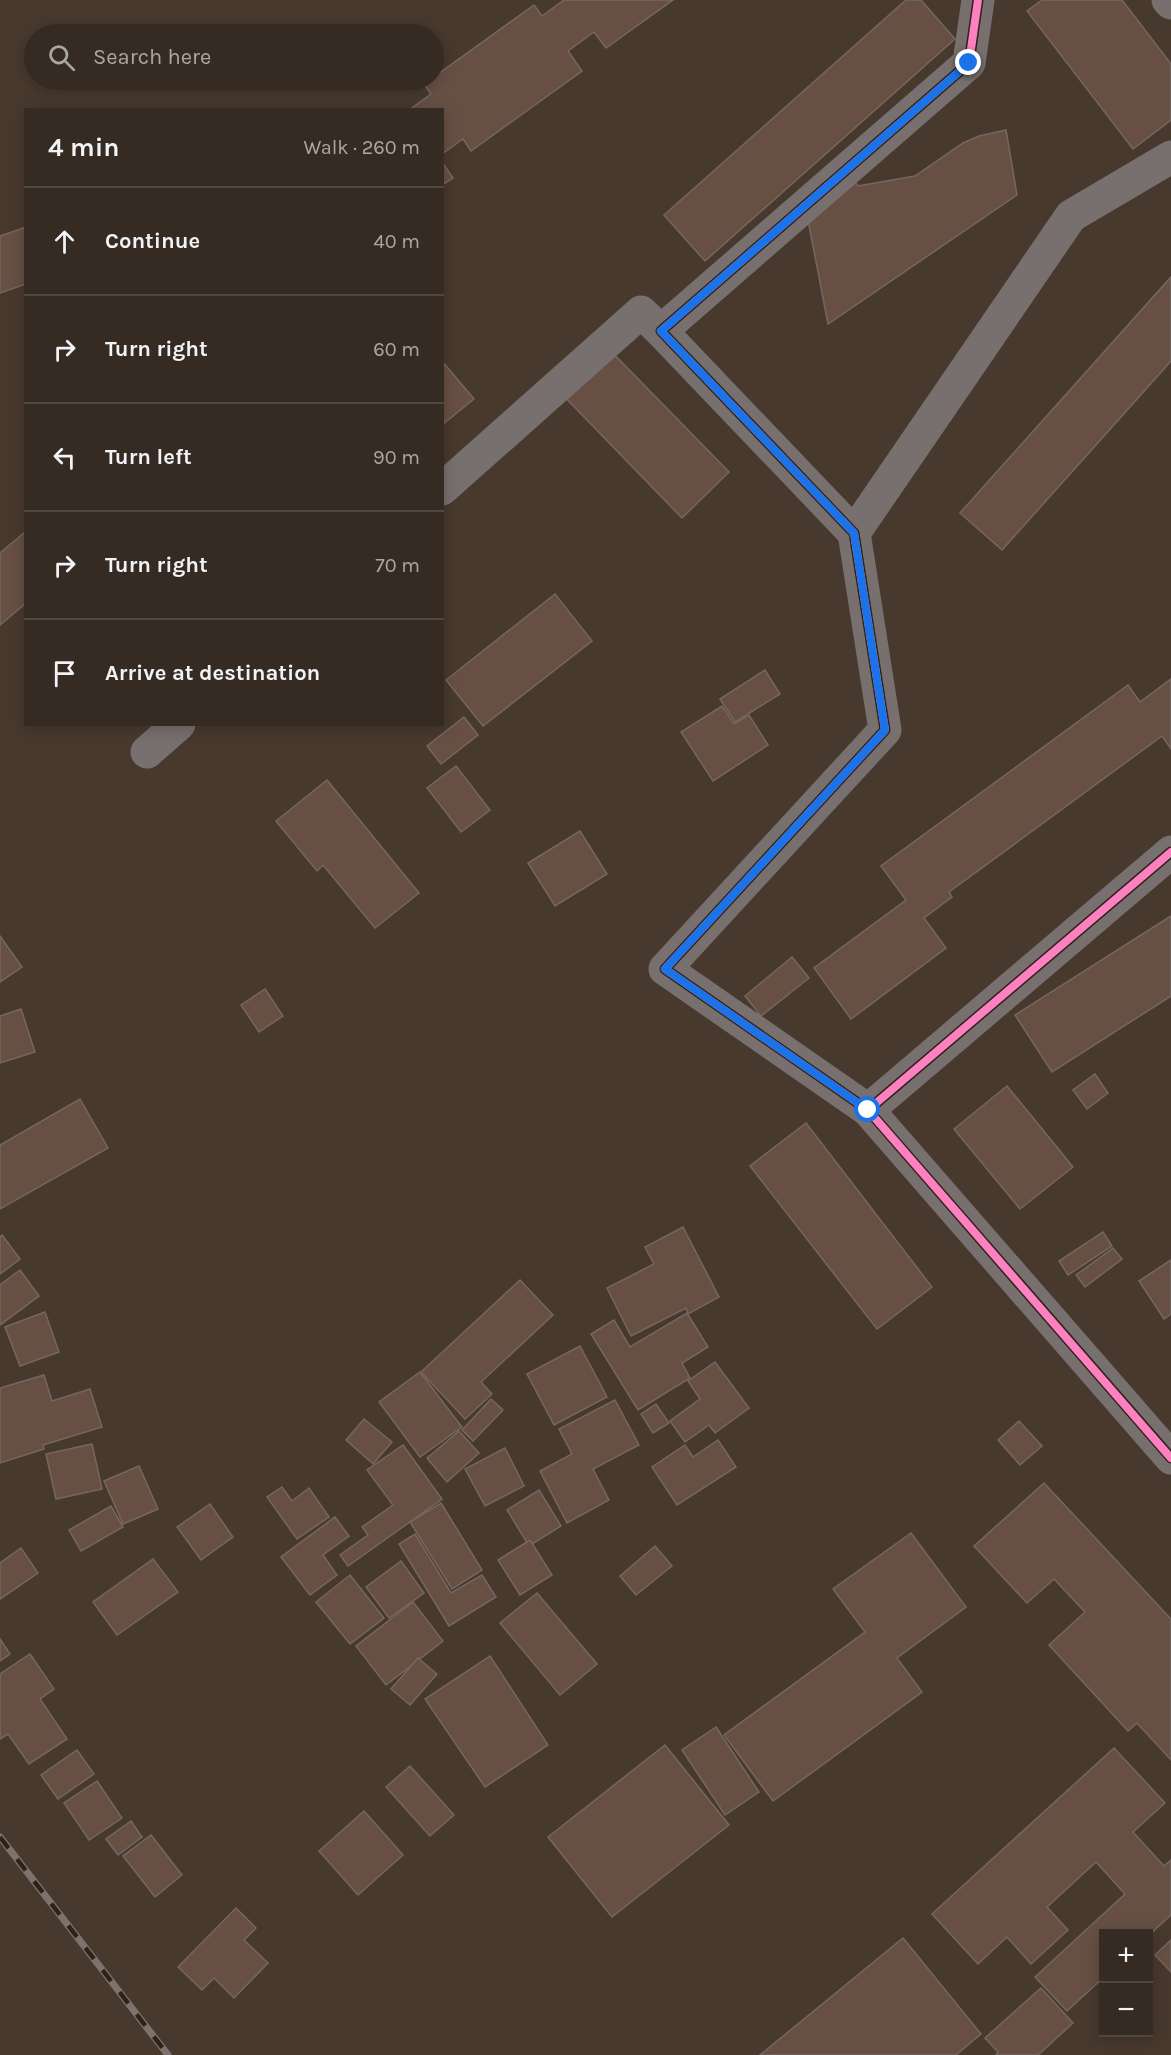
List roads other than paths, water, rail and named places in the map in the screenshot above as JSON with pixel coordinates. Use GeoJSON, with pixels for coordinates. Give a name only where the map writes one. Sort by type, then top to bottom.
{"type":"FeatureCollection","features":[{"type":"Feature","properties":{"kind":"street"},"geometry":{"type":"LineString","coordinates":[[661,331],[969,63],[978,0]]}},
{"type":"Feature","properties":{"kind":"street"},"geometry":{"type":"LineString","coordinates":[[854,533],[1071,216],[1171,157]]}},
{"type":"Feature","properties":{"kind":"street"},"geometry":{"type":"LineString","coordinates":[[444,487],[641,312],[854,533],[885,730],[665,969],[868,1110],[1171,1458]]}},
{"type":"Feature","properties":{"kind":"street"},"geometry":{"type":"LineString","coordinates":[[147,752],[177,726]]}},
{"type":"Feature","properties":{"kind":"street"},"geometry":{"type":"LineString","coordinates":[[868,1110],[1171,852]]}},
{"type":"Feature","properties":{"kind":"railway"},"geometry":{"type":"LineString","coordinates":[[0,1837],[168,2055]]}}]}
